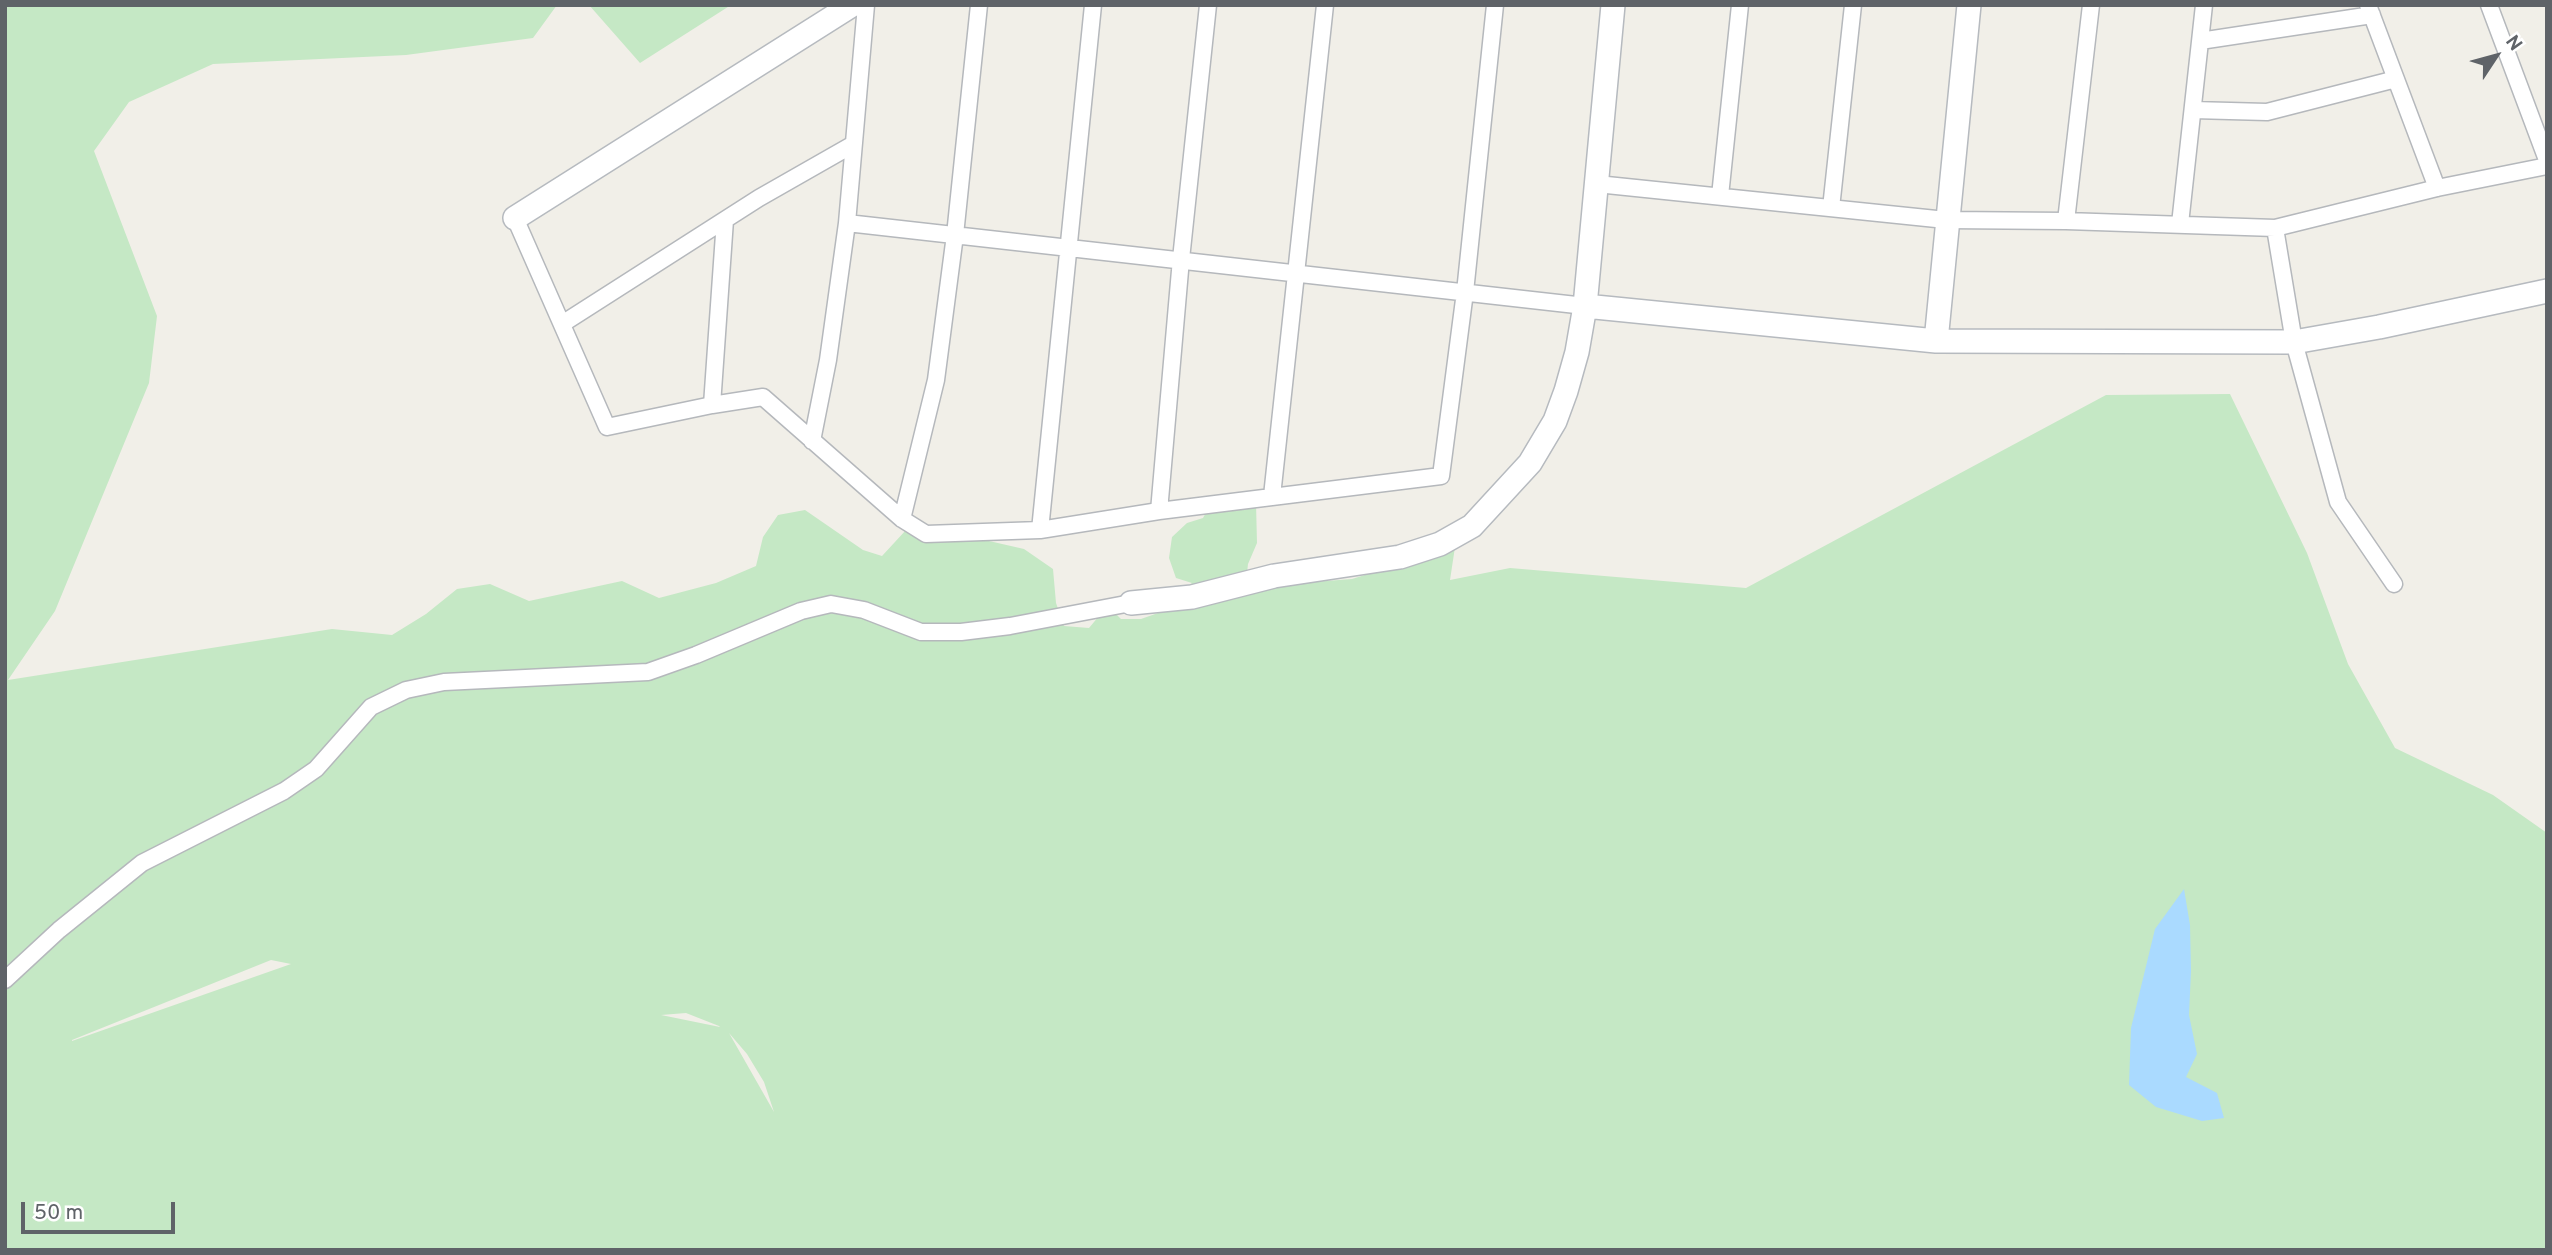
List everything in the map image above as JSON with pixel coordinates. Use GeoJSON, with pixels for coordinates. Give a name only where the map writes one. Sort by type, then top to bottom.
{"type":"FeatureCollection","features":[{"type":"Feature","properties":{"kind":"street"},"geometry":{"type":"LineString","coordinates":[[852,5],[515,218],[607,427],[763,397],[902,519],[926,534],[1041,530],[1272,496],[1441,476],[1465,292],[1495,5]]}},
{"type":"Feature","properties":{"kind":"street"},"geometry":{"type":"LineString","coordinates":[[811,440],[828,360],[847,223],[866,5]]}},
{"type":"Feature","properties":{"kind":"street"},"geometry":{"type":"LineString","coordinates":[[902,519],[936,380],[955,235],[979,5]]}},
{"type":"Feature","properties":{"kind":"street"},"geometry":{"type":"LineString","coordinates":[[1041,530],[1093,5]]}},
{"type":"Feature","properties":{"kind":"street"},"geometry":{"type":"LineString","coordinates":[[1159,512],[1181,259],[1208,5]]}},
{"type":"Feature","properties":{"kind":"street"},"geometry":{"type":"LineString","coordinates":[[1272,496],[1325,5]]}},
{"type":"Feature","properties":{"kind":"street"},"geometry":{"type":"LineString","coordinates":[[5,980],[59,930],[142,863],[284,791],[316,769],[371,707],[405,690],[444,682],[648,671],[696,655],[801,611],[831,604],[863,610],[921,632],[961,632],[1010,626],[1131,604],[1192,597],[1274,576],[1400,557],[1440,544],[1472,526],[1530,463],[1555,421],[1577,352],[1585,306],[1613,5]]}},
{"type":"Feature","properties":{"kind":"street"},"geometry":{"type":"LineString","coordinates":[[1720,196],[1740,5]]}},
{"type":"Feature","properties":{"kind":"street"},"geometry":{"type":"LineString","coordinates":[[1831,208],[1853,5]]}},
{"type":"Feature","properties":{"kind":"street"},"geometry":{"type":"LineString","coordinates":[[1936,341],[1969,5]]}},
{"type":"Feature","properties":{"kind":"street"},"geometry":{"type":"LineString","coordinates":[[2066,221],[2091,5]]}},
{"type":"Feature","properties":{"kind":"street"},"geometry":{"type":"LineString","coordinates":[[2180,224],[2204,5]]}},
{"type":"Feature","properties":{"kind":"street"},"geometry":{"type":"LineString","coordinates":[[2490,5],[2547,160]]}},
{"type":"Feature","properties":{"kind":"street"},"geometry":{"type":"LineString","coordinates":[[2200,41],[2370,10],[2437,188]]}},
{"type":"Feature","properties":{"kind":"street"},"geometry":{"type":"LineString","coordinates":[[2193,110],[2267,113],[2396,79]]}},
{"type":"Feature","properties":{"kind":"street"},"geometry":{"type":"LineString","coordinates":[[562,324],[725,220],[852,145]]}},
{"type":"Feature","properties":{"kind":"street"},"geometry":{"type":"LineString","coordinates":[[1597,184],[1946,220],[2275,228],[2437,188],[2547,166]]}},
{"type":"Feature","properties":{"kind":"street"},"geometry":{"type":"LineString","coordinates":[[712,405],[725,220]]}},
{"type":"Feature","properties":{"kind":"street"},"geometry":{"type":"LineString","coordinates":[[847,223],[1585,306],[1936,341],[2294,342],[2547,291]]}},
{"type":"Feature","properties":{"kind":"street"},"geometry":{"type":"LineString","coordinates":[[2275,228],[2294,342],[2338,502],[2394,584]]}},
{"type":"Feature","properties":{"kind":"green space"},"geometry":{"type":"Polygon","coordinates":[[[5,5],[557,5],[533,38],[406,55],[213,64],[129,102],[94,151],[157,316],[149,383],[55,611],[8,680],[332,629],[392,635],[426,614],[457,589],[490,584],[529,601],[622,581],[659,598],[716,583],[756,566],[763,537],[778,515],[805,510],[863,550],[882,556],[906,530],[973,533],[989,541],[1024,549],[1053,569],[1056,603],[1064,626],[1089,628],[1099,616],[1112,610],[1121,619],[1141,619],[1158,613],[1176,593],[1192,583],[1176,578],[1169,558],[1172,537],[1187,523],[1203,518],[1210,505],[1256,503],[1257,543],[1248,564],[1246,582],[1300,583],[1352,579],[1455,547],[1450,580],[1510,568],[1746,588],[2106,395],[2230,394],[2307,553],[2348,664],[2395,748],[2493,795],[2547,833],[2547,1250],[5,1250],[5,5]],[[271,960],[72,1040],[72,1041],[291,964],[271,960]],[[686,1013],[661,1015],[720,1027],[686,1013]],[[729,1033],[774,1112],[764,1082],[747,1054],[729,1033]]]}},
{"type":"Feature","properties":{"kind":"green space"},"geometry":{"type":"Polygon","coordinates":[[[589,5],[731,5],[640,63],[589,5]]]}},
{"type":"Feature","properties":{"kind":"water"},"geometry":{"type":"Polygon","coordinates":[[[2184,889],[2190,925],[2189,1015],[2197,1054],[2186,1077],[2217,1093],[2224,1118],[2202,1121],[2156,1107],[2129,1085],[2131,1028],[2155,929],[2184,889]]]}}]}
